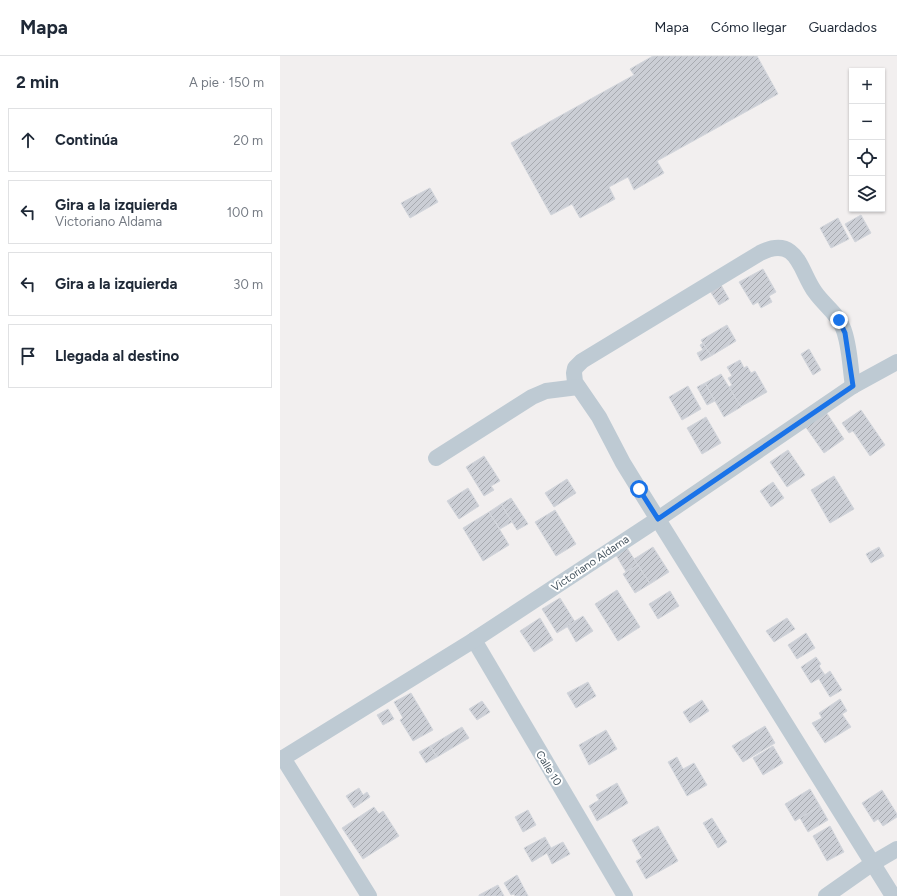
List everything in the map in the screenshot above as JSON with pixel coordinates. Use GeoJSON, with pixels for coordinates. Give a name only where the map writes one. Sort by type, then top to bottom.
{"type":"FeatureCollection","features":[{"type":"Feature","properties":{"kind":"street"},"geometry":{"type":"LineString","coordinates":[[853,386],[845,333],[839,320],[815,292],[802,265],[796,257],[785,249],[777,248],[769,249],[760,253],[582,362],[575,368],[574,373],[575,382],[599,417],[623,463],[893,896]]}},
{"type":"Feature","properties":{"kind":"street","name":"Victoriano Aldama"},"geometry":{"type":"LineString","coordinates":[[281,759],[474,640],[658,519],[853,386],[897,362]]}},
{"type":"Feature","properties":{"kind":"street"},"geometry":{"type":"LineString","coordinates":[[436,458],[538,393],[578,387]]}},
{"type":"Feature","properties":{"kind":"street","name":"Calle 10"},"geometry":{"type":"LineString","coordinates":[[474,640],[625,896]]}},
{"type":"Feature","properties":{"kind":"street"},"geometry":{"type":"LineString","coordinates":[[281,759],[368,896]]}},
{"type":"Feature","properties":{"kind":"street"},"geometry":{"type":"LineString","coordinates":[[826,896],[873,863],[897,850]]}},
{"type":"Feature","properties":{"kind":"building"},"geometry":{"type":"Polygon","coordinates":[[[653,56],[757,56],[778,94],[657,161],[664,173],[634,190],[628,177],[609,187],[615,199],[580,218],[572,204],[551,215],[511,143],[634,75],[630,69],[653,56]]]}},
{"type":"Feature","properties":{"kind":"building"},"geometry":{"type":"Polygon","coordinates":[[[430,188],[438,202],[410,218],[401,203],[430,188]]]}},
{"type":"Feature","properties":{"kind":"building"},"geometry":{"type":"Polygon","coordinates":[[[861,215],[871,233],[855,242],[845,224],[861,215]]]}},
{"type":"Feature","properties":{"kind":"building"},"geometry":{"type":"Polygon","coordinates":[[[838,218],[849,239],[831,248],[820,228],[838,218]]]}},
{"type":"Feature","properties":{"kind":"building"},"geometry":{"type":"Polygon","coordinates":[[[763,269],[776,292],[769,296],[772,302],[761,308],[758,302],[753,305],[739,282],[763,269]]]}},
{"type":"Feature","properties":{"kind":"building"},"geometry":{"type":"Polygon","coordinates":[[[721,285],[729,299],[719,305],[710,291],[721,285]]]}},
{"type":"Feature","properties":{"kind":"building"},"geometry":{"type":"Polygon","coordinates":[[[727,325],[736,341],[711,356],[701,340],[727,325]]]}},
{"type":"Feature","properties":{"kind":"building"},"geometry":{"type":"Polygon","coordinates":[[[703,343],[711,356],[701,361],[697,353],[703,350],[700,345],[703,343]]]}},
{"type":"Feature","properties":{"kind":"building"},"geometry":{"type":"Polygon","coordinates":[[[809,349],[821,370],[813,375],[801,354],[809,349]]]}},
{"type":"Feature","properties":{"kind":"building"},"geometry":{"type":"Polygon","coordinates":[[[740,360],[744,368],[747,366],[751,373],[755,371],[767,392],[740,407],[729,387],[732,385],[728,378],[732,376],[727,367],[740,360]]]}},
{"type":"Feature","properties":{"kind":"building"},"geometry":{"type":"Polygon","coordinates":[[[721,374],[741,407],[724,417],[705,383],[721,374]]]}},
{"type":"Feature","properties":{"kind":"building"},"geometry":{"type":"Polygon","coordinates":[[[705,383],[715,401],[707,405],[697,387],[705,383]]]}},
{"type":"Feature","properties":{"kind":"building"},"geometry":{"type":"Polygon","coordinates":[[[688,386],[701,409],[682,420],[669,397],[688,386]]]}},
{"type":"Feature","properties":{"kind":"building"},"geometry":{"type":"Polygon","coordinates":[[[861,410],[885,445],[870,456],[853,431],[849,433],[842,423],[861,410]]]}},
{"type":"Feature","properties":{"kind":"building"},"geometry":{"type":"Polygon","coordinates":[[[826,412],[844,439],[824,453],[805,426],[826,412]]]}},
{"type":"Feature","properties":{"kind":"building"},"geometry":{"type":"Polygon","coordinates":[[[706,417],[721,443],[702,454],[687,428],[706,417]]]}},
{"type":"Feature","properties":{"kind":"building"},"geometry":{"type":"Polygon","coordinates":[[[788,450],[805,475],[787,487],[770,462],[788,450]]]}},
{"type":"Feature","properties":{"kind":"building"},"geometry":{"type":"Polygon","coordinates":[[[484,456],[500,481],[491,486],[494,490],[484,496],[466,467],[484,456]]]}},
{"type":"Feature","properties":{"kind":"building"},"geometry":{"type":"Polygon","coordinates":[[[834,476],[854,509],[830,523],[811,490],[834,476]]]}},
{"type":"Feature","properties":{"kind":"building"},"geometry":{"type":"Polygon","coordinates":[[[567,479],[576,493],[554,507],[545,493],[567,479]]]}},
{"type":"Feature","properties":{"kind":"building"},"geometry":{"type":"Polygon","coordinates":[[[773,482],[784,498],[771,507],[760,491],[773,482]]]}},
{"type":"Feature","properties":{"kind":"building"},"geometry":{"type":"Polygon","coordinates":[[[468,488],[479,506],[459,519],[447,501],[468,488]]]}},
{"type":"Feature","properties":{"kind":"building"},"geometry":{"type":"Polygon","coordinates":[[[511,498],[528,524],[517,530],[501,504],[511,498]]]}},
{"type":"Feature","properties":{"kind":"building"},"geometry":{"type":"Polygon","coordinates":[[[501,504],[512,522],[500,529],[489,512],[501,504]]]}},
{"type":"Feature","properties":{"kind":"building"},"geometry":{"type":"Polygon","coordinates":[[[555,510],[576,544],[556,556],[535,522],[555,510]]]}},
{"type":"Feature","properties":{"kind":"building"},"geometry":{"type":"Polygon","coordinates":[[[489,512],[509,545],[483,561],[463,528],[489,512]]]}},
{"type":"Feature","properties":{"kind":"building"},"geometry":{"type":"Polygon","coordinates":[[[653,547],[669,572],[650,584],[634,559],[653,547]]]}},
{"type":"Feature","properties":{"kind":"building"},"geometry":{"type":"Polygon","coordinates":[[[879,547],[884,556],[871,563],[866,554],[879,547]]]}},
{"type":"Feature","properties":{"kind":"building"},"geometry":{"type":"Polygon","coordinates":[[[627,548],[638,565],[626,572],[616,555],[627,548]]]}},
{"type":"Feature","properties":{"kind":"building"},"geometry":{"type":"Polygon","coordinates":[[[638,565],[650,584],[635,593],[623,574],[638,565]]]}},
{"type":"Feature","properties":{"kind":"building"},"geometry":{"type":"Polygon","coordinates":[[[617,590],[640,627],[618,641],[595,604],[617,590]]]}},
{"type":"Feature","properties":{"kind":"building"},"geometry":{"type":"Polygon","coordinates":[[[670,591],[679,606],[658,619],[649,604],[670,591]]]}},
{"type":"Feature","properties":{"kind":"building"},"geometry":{"type":"Polygon","coordinates":[[[560,598],[575,622],[557,633],[542,609],[560,598]]]}},
{"type":"Feature","properties":{"kind":"building"},"geometry":{"type":"Polygon","coordinates":[[[583,616],[593,631],[576,642],[567,626],[583,616]]]}},
{"type":"Feature","properties":{"kind":"building"},"geometry":{"type":"Polygon","coordinates":[[[540,618],[553,640],[534,652],[520,631],[540,618]]]}},
{"type":"Feature","properties":{"kind":"building"},"geometry":{"type":"Polygon","coordinates":[[[787,618],[795,629],[774,642],[766,631],[787,618]]]}},
{"type":"Feature","properties":{"kind":"building"},"geometry":{"type":"Polygon","coordinates":[[[806,633],[815,648],[797,659],[788,645],[806,633]]]}},
{"type":"Feature","properties":{"kind":"building"},"geometry":{"type":"Polygon","coordinates":[[[816,657],[821,664],[819,666],[825,675],[811,683],[801,667],[816,657]]]}},
{"type":"Feature","properties":{"kind":"building"},"geometry":{"type":"Polygon","coordinates":[[[830,671],[842,690],[830,697],[819,679],[830,671]]]}},
{"type":"Feature","properties":{"kind":"building"},"geometry":{"type":"Polygon","coordinates":[[[588,682],[596,696],[576,708],[567,693],[588,682]]]}},
{"type":"Feature","properties":{"kind":"building"},"geometry":{"type":"Polygon","coordinates":[[[411,693],[433,730],[413,741],[400,720],[403,718],[394,702],[411,693]]]}},
{"type":"Feature","properties":{"kind":"building"},"geometry":{"type":"Polygon","coordinates":[[[840,699],[847,711],[842,714],[851,727],[825,743],[812,723],[822,718],[819,713],[840,699]]]}},
{"type":"Feature","properties":{"kind":"building"},"geometry":{"type":"Polygon","coordinates":[[[702,700],[709,711],[690,723],[683,712],[702,700]]]}},
{"type":"Feature","properties":{"kind":"building"},"geometry":{"type":"Polygon","coordinates":[[[482,701],[490,712],[477,720],[469,709],[482,701]]]}},
{"type":"Feature","properties":{"kind":"building"},"geometry":{"type":"Polygon","coordinates":[[[388,709],[394,719],[383,725],[377,715],[388,709]]]}},
{"type":"Feature","properties":{"kind":"building"},"geometry":{"type":"Polygon","coordinates":[[[765,726],[775,743],[743,762],[732,746],[765,726]]]}},
{"type":"Feature","properties":{"kind":"building"},"geometry":{"type":"Polygon","coordinates":[[[462,727],[469,738],[437,757],[430,746],[462,727]]]}},
{"type":"Feature","properties":{"kind":"building"},"geometry":{"type":"Polygon","coordinates":[[[606,730],[617,749],[589,765],[579,745],[606,730]]]}},
{"type":"Feature","properties":{"kind":"building"},"geometry":{"type":"Polygon","coordinates":[[[430,746],[437,757],[426,763],[419,752],[430,746]]]}},
{"type":"Feature","properties":{"kind":"building"},"geometry":{"type":"Polygon","coordinates":[[[773,746],[783,763],[763,775],[753,758],[773,746]]]}},
{"type":"Feature","properties":{"kind":"building"},"geometry":{"type":"Polygon","coordinates":[[[677,757],[683,769],[694,763],[707,785],[687,796],[668,762],[677,757]]]}},
{"type":"Feature","properties":{"kind":"building"},"geometry":{"type":"Polygon","coordinates":[[[617,783],[628,803],[597,821],[589,806],[599,800],[596,795],[617,783]]]}},
{"type":"Feature","properties":{"kind":"building"},"geometry":{"type":"Polygon","coordinates":[[[359,788],[363,795],[367,792],[370,797],[354,808],[346,796],[359,788]]]}},
{"type":"Feature","properties":{"kind":"building"},"geometry":{"type":"Polygon","coordinates":[[[810,789],[820,806],[795,821],[785,804],[810,789]]]}},
{"type":"Feature","properties":{"kind":"building"},"geometry":{"type":"Polygon","coordinates":[[[882,790],[897,814],[897,817],[883,826],[878,819],[874,822],[862,803],[882,790]]]}},
{"type":"Feature","properties":{"kind":"building"},"geometry":{"type":"Polygon","coordinates":[[[820,806],[828,820],[808,832],[800,818],[820,806]]]}},
{"type":"Feature","properties":{"kind":"building"},"geometry":{"type":"Polygon","coordinates":[[[374,807],[379,814],[383,811],[399,836],[363,859],[342,828],[374,807]]]}},
{"type":"Feature","properties":{"kind":"building"},"geometry":{"type":"Polygon","coordinates":[[[528,810],[536,825],[523,832],[515,817],[528,810]]]}},
{"type":"Feature","properties":{"kind":"building"},"geometry":{"type":"Polygon","coordinates":[[[712,818],[727,842],[718,848],[703,823],[712,818]]]}},
{"type":"Feature","properties":{"kind":"building"},"geometry":{"type":"Polygon","coordinates":[[[658,826],[678,861],[646,879],[636,861],[642,858],[632,840],[658,826]]]}},
{"type":"Feature","properties":{"kind":"building"},"geometry":{"type":"Polygon","coordinates":[[[830,826],[844,852],[827,861],[813,836],[830,826]]]}},
{"type":"Feature","properties":{"kind":"building"},"geometry":{"type":"Polygon","coordinates":[[[545,837],[551,848],[563,842],[570,854],[552,864],[547,853],[532,862],[524,848],[545,837]]]}},
{"type":"Feature","properties":{"kind":"building"},"geometry":{"type":"Polygon","coordinates":[[[517,875],[528,896],[511,895],[504,883],[517,875]]]}},
{"type":"Feature","properties":{"kind":"building"},"geometry":{"type":"Polygon","coordinates":[[[498,885],[504,896],[479,896],[479,895],[498,885]]]}},
{"type":"Feature","properties":{"kind":"route"},"geometry":{"type":"LineString","coordinates":[[639,489],[658,519],[853,386],[847,341],[839,320]]}}]}
